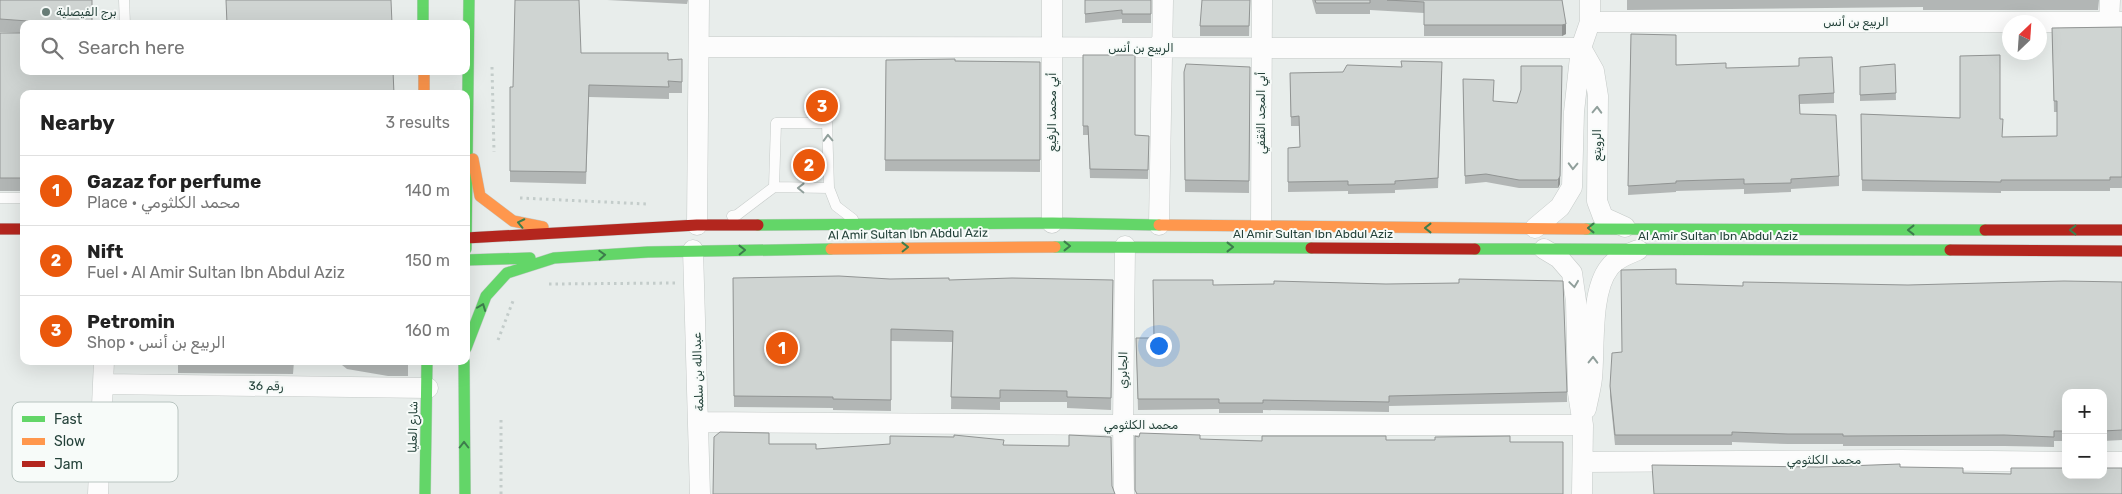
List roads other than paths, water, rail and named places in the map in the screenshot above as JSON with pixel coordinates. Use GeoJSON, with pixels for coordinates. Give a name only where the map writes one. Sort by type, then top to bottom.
{"type":"FeatureCollection","features":[{"type":"Feature","properties":{"kind":"street"},"geometry":{"type":"LineString","coordinates":[[422,0],[423,20]]}},
{"type":"Feature","properties":{"kind":"street"},"geometry":{"type":"LineString","coordinates":[[469,0],[469,20]]}},
{"type":"Feature","properties":{"kind":"street"},"geometry":{"type":"LineString","coordinates":[[697,225],[699,0]]}},
{"type":"Feature","properties":{"kind":"street","name":"أبي محمد الرفيع"},"geometry":{"type":"LineString","coordinates":[[1052,0],[1052,223]]}},
{"type":"Feature","properties":{"kind":"street"},"geometry":{"type":"LineString","coordinates":[[1159,225],[1163,0]]}},
{"type":"Feature","properties":{"kind":"street","name":"أبي المجد الثقفي"},"geometry":{"type":"LineString","coordinates":[[1261,227],[1262,0]]}},
{"type":"Feature","properties":{"kind":"street","name":"الرويتع"},"geometry":{"type":"LineString","coordinates":[[1535,228],[1560,207],[1572,187],[1574,112],[1581,48],[1590,22],[1590,0]]}},
{"type":"Feature","properties":{"kind":"street"},"geometry":{"type":"LineString","coordinates":[[2110,0],[2116,22]]}},
{"type":"Feature","properties":{"kind":"street","name":"الربيع بن أنس"},"geometry":{"type":"LineString","coordinates":[[1590,22],[2116,22]]}},
{"type":"Feature","properties":{"kind":"street","name":"الربيع بن أنس"},"geometry":{"type":"LineString","coordinates":[[700,48],[1581,48]]}},
{"type":"Feature","properties":{"kind":"street","name":"الرويتع"},"geometry":{"type":"LineString","coordinates":[[1581,48],[1594,72],[1598,96],[1597,201],[1603,217],[1629,228]]}},
{"type":"Feature","properties":{"kind":"street"},"geometry":{"type":"LineString","coordinates":[[424,75],[424,90]]}},
{"type":"Feature","properties":{"kind":"street"},"geometry":{"type":"LineString","coordinates":[[468,75],[468,90]]}},
{"type":"Feature","properties":{"kind":"street","name":"Al Amir Sultan Ibn Abdul Aziz"},"geometry":{"type":"LineString","coordinates":[[470,142],[480,196],[513,221],[569,232]]}},
{"type":"Feature","properties":{"kind":"street","name":"Al Amir Sultan Ibn Abdul Aziz"},"geometry":{"type":"LineString","coordinates":[[470,241],[569,232],[697,225],[861,226],[1052,223],[1261,227],[2122,230]]}},
{"type":"Feature","properties":{"kind":"street"},"geometry":{"type":"LineString","coordinates":[[0,229],[20,229]]}},
{"type":"Feature","properties":{"kind":"street","name":"Al Amir Sultan Ibn Abdul Aziz"},"geometry":{"type":"LineString","coordinates":[[470,338],[486,296],[507,273],[554,258],[693,250],[926,246],[1125,246],[2122,251]]}},
{"type":"Feature","properties":{"kind":"street","name":"الجابري"},"geometry":{"type":"LineString","coordinates":[[1124,494],[1122,425],[1125,246]]}},
{"type":"Feature","properties":{"kind":"street"},"geometry":{"type":"LineString","coordinates":[[1544,249],[1560,258],[1572,273],[1576,301],[1578,393],[1583,425],[1582,494]]}},
{"type":"Feature","properties":{"kind":"street"},"geometry":{"type":"LineString","coordinates":[[1583,425],[1592,379],[1596,309],[1602,284],[1608,268],[1622,257],[1640,249]]}},
{"type":"Feature","properties":{"kind":"street","name":"عبدالله بن سلمة"},"geometry":{"type":"LineString","coordinates":[[693,250],[700,422],[700,494]]}},
{"type":"Feature","properties":{"kind":"street"},"geometry":{"type":"LineString","coordinates":[[470,260],[554,258]]}},
{"type":"Feature","properties":{"kind":"street"},"geometry":{"type":"LineString","coordinates":[[103,402],[104,365]]}},
{"type":"Feature","properties":{"kind":"street","name":"شارع العليا"},"geometry":{"type":"LineString","coordinates":[[425,494],[427,365]]}},
{"type":"Feature","properties":{"kind":"street"},"geometry":{"type":"LineString","coordinates":[[464,365],[465,494]]}},
{"type":"Feature","properties":{"kind":"street","name":"رقم 36"},"geometry":{"type":"LineString","coordinates":[[104,384],[428,388]]}},
{"type":"Feature","properties":{"kind":"street","name":"محمد الكلثومي"},"geometry":{"type":"LineString","coordinates":[[700,422],[1122,425],[1583,425]]}},
{"type":"Feature","properties":{"kind":"street","name":"محمد الكلثومي"},"geometry":{"type":"LineString","coordinates":[[1583,462],[1901,460],[2062,462]]}},
{"type":"Feature","properties":{"kind":"street"},"geometry":{"type":"LineString","coordinates":[[2107,462],[2122,462]]}},
{"type":"Feature","properties":{"kind":"lane"},"geometry":{"type":"LineString","coordinates":[[124,0],[125,20]]}},
{"type":"Feature","properties":{"kind":"lane"},"geometry":{"type":"LineString","coordinates":[[774,187],[776,123],[827,123],[829,188],[836,206],[861,226]]}},
{"type":"Feature","properties":{"kind":"lane"},"geometry":{"type":"LineString","coordinates":[[697,225],[737,215],[774,187],[829,188]]}},
{"type":"Feature","properties":{"kind":"lane"},"geometry":{"type":"LineString","coordinates":[[0,198],[20,198]]}},
{"type":"Feature","properties":{"kind":"place","name":"برج الفيصلية"},"geometry":{"type":"Point","coordinates":[46,12]}},
{"type":"Feature","properties":{"kind":"place","name":"Petromin"},"geometry":{"type":"Point","coordinates":[822,106]}},
{"type":"Feature","properties":{"kind":"place","name":"Nift"},"geometry":{"type":"Point","coordinates":[809,165]}},
{"type":"Feature","properties":{"kind":"place","name":"Gazaz for perfume"},"geometry":{"type":"Point","coordinates":[782,348]}}]}
